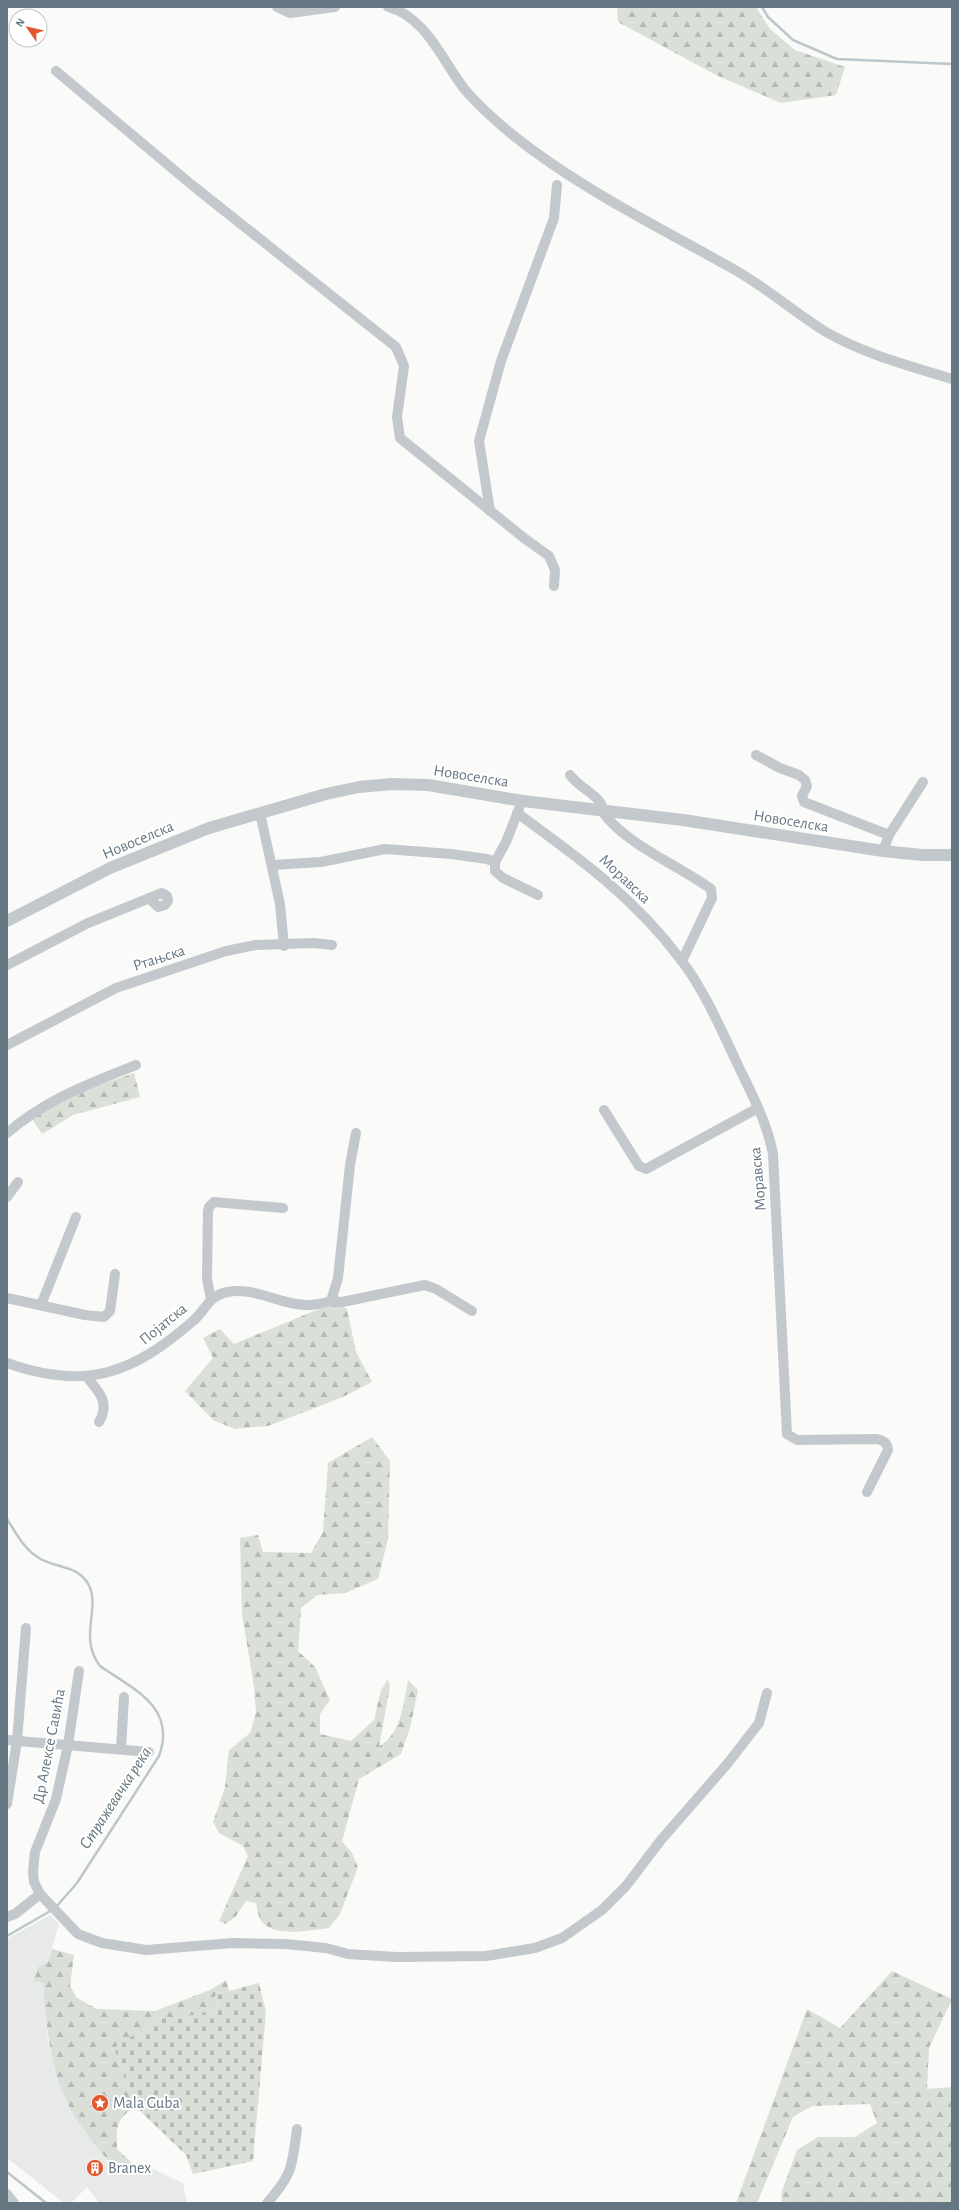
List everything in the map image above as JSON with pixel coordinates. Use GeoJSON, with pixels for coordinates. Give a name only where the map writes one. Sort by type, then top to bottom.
{"type":"FeatureCollection","features":[{"type":"Feature","properties":{"kind":"street"},"geometry":{"type":"LineString","coordinates":[[277,7],[290,13],[335,7]]}},
{"type":"Feature","properties":{"kind":"street"},"geometry":{"type":"LineString","coordinates":[[388,7],[396,9],[428,34],[467,92],[512,134],[552,165],[594,193],[737,271],[826,331],[844,341],[952,379]]}},
{"type":"Feature","properties":{"kind":"street"},"geometry":{"type":"LineString","coordinates":[[56,71],[192,185],[396,347],[404,366],[397,417],[400,438],[490,511],[549,556],[555,570],[554,586]]}},
{"type":"Feature","properties":{"kind":"street"},"geometry":{"type":"LineString","coordinates":[[490,511],[479,441],[502,360],[554,218],[556,185]]}},
{"type":"Feature","properties":{"kind":"street"},"geometry":{"type":"LineString","coordinates":[[756,755],[780,768],[802,777],[807,786],[802,796],[804,802],[889,835]]}},
{"type":"Feature","properties":{"kind":"street"},"geometry":{"type":"LineString","coordinates":[[570,775],[581,788],[599,800],[602,810],[617,827],[642,846],[711,889],[712,898],[682,961]]}},
{"type":"Feature","properties":{"kind":"street"},"geometry":{"type":"LineString","coordinates":[[883,851],[889,835],[923,782]]}},
{"type":"Feature","properties":{"kind":"street","name":"Новоселска"},"geometry":{"type":"LineString","coordinates":[[7,921],[110,868],[209,828],[332,793],[359,787],[392,784],[428,785],[523,801],[683,820],[883,851],[922,855],[952,855]]}},
{"type":"Feature","properties":{"kind":"street"},"geometry":{"type":"LineString","coordinates":[[523,801],[506,842],[495,862],[497,874],[538,895]]}},
{"type":"Feature","properties":{"kind":"street"},"geometry":{"type":"LineString","coordinates":[[260,813],[273,865],[283,923],[284,946]]}},
{"type":"Feature","properties":{"kind":"street","name":"Моравска"},"geometry":{"type":"LineString","coordinates":[[517,813],[594,869],[625,896],[682,961],[712,1010],[758,1108],[770,1138],[773,1154],[787,1434],[798,1440],[877,1439],[884,1441],[887,1444],[888,1450],[867,1492]]}},
{"type":"Feature","properties":{"kind":"street"},"geometry":{"type":"LineString","coordinates":[[273,865],[321,862],[385,849],[450,854],[487,859],[495,862]]}},
{"type":"Feature","properties":{"kind":"street"},"geometry":{"type":"LineString","coordinates":[[7,965],[88,923],[149,898]]}},
{"type":"Feature","properties":{"kind":"street","name":"Ртањска"},"geometry":{"type":"LineString","coordinates":[[7,1045],[116,988],[155,973],[226,951],[256,946],[284,946],[314,943],[332,945]]}},
{"type":"Feature","properties":{"kind":"street"},"geometry":{"type":"LineString","coordinates":[[7,1133],[18,1123],[64,1094],[136,1065]]}},
{"type":"Feature","properties":{"kind":"street"},"geometry":{"type":"LineString","coordinates":[[604,1110],[639,1166],[646,1169],[758,1108]]}},
{"type":"Feature","properties":{"kind":"street"},"geometry":{"type":"LineString","coordinates":[[332,1301],[338,1278],[350,1165],[356,1133]]}},
{"type":"Feature","properties":{"kind":"street"},"geometry":{"type":"LineString","coordinates":[[7,1197],[18,1182]]}},
{"type":"Feature","properties":{"kind":"street"},"geometry":{"type":"LineString","coordinates":[[283,1208],[214,1202],[208,1207],[207,1279],[211,1299],[228,1292],[242,1292],[272,1296],[286,1302],[306,1305],[332,1301],[342,1302],[426,1285],[436,1289],[472,1311]]}},
{"type":"Feature","properties":{"kind":"street"},"geometry":{"type":"LineString","coordinates":[[41,1305],[76,1217]]}},
{"type":"Feature","properties":{"kind":"street"},"geometry":{"type":"LineString","coordinates":[[7,1298],[85,1315],[104,1317],[110,1312],[115,1274]]}},
{"type":"Feature","properties":{"kind":"street","name":"Појатска"},"geometry":{"type":"LineString","coordinates":[[7,1362],[47,1374],[66,1377],[86,1376],[131,1364],[162,1348],[195,1319],[211,1299]]}},
{"type":"Feature","properties":{"kind":"street"},"geometry":{"type":"LineString","coordinates":[[86,1376],[96,1388],[104,1403],[105,1409],[99,1422]]}},
{"type":"Feature","properties":{"kind":"street"},"geometry":{"type":"LineString","coordinates":[[7,1804],[12,1741],[26,1628]]}},
{"type":"Feature","properties":{"kind":"street","name":"Др Алексе Савића"},"geometry":{"type":"LineString","coordinates":[[40,1894],[34,1882],[33,1872],[35,1856],[54,1805],[68,1745],[79,1671]]}},
{"type":"Feature","properties":{"kind":"street"},"geometry":{"type":"LineString","coordinates":[[7,1917],[15,1914],[40,1894],[55,1912],[78,1934],[102,1943],[146,1950],[233,1943],[285,1944],[326,1948],[348,1954],[397,1958],[486,1956],[535,1948],[562,1938],[602,1910],[626,1886],[661,1840],[728,1763],[759,1723],[766,1693]]}},
{"type":"Feature","properties":{"kind":"street"},"geometry":{"type":"LineString","coordinates":[[120,1749],[124,1697]]}},
{"type":"Feature","properties":{"kind":"street"},"geometry":{"type":"LineString","coordinates":[[12,1741],[149,1752]]}},
{"type":"Feature","properties":{"kind":"street"},"geometry":{"type":"LineString","coordinates":[[267,2203],[290,2172],[294,2162],[297,2129]]}},
{"type":"Feature","properties":{"kind":"street"},"geometry":{"type":"LineString","coordinates":[[7,2194],[14,2203]]}},
{"type":"Feature","properties":{"kind":"shaded area"},"geometry":{"type":"Polygon","coordinates":[[[50,1915],[59,1924],[48,1962],[33,1982],[43,1982],[48,2041],[54,2067],[67,2103],[126,2166],[138,2165],[151,2168],[183,2183],[187,2203],[99,2203],[87,2187],[71,2203],[64,2203],[7,2158],[7,1939],[50,1915]]]}},
{"type":"Feature","properties":{"kind":"green space"},"geometry":{"type":"Polygon","coordinates":[[[617,7],[756,7],[770,29],[795,50],[845,67],[836,95],[781,103],[716,75],[618,22],[617,7]]]}},
{"type":"Feature","properties":{"kind":"green space"},"geometry":{"type":"Polygon","coordinates":[[[134,1073],[140,1097],[73,1115],[42,1134],[32,1119],[65,1097],[134,1073]]]}},
{"type":"Feature","properties":{"kind":"green space"},"geometry":{"type":"Polygon","coordinates":[[[338,1304],[347,1309],[356,1352],[372,1382],[343,1397],[268,1426],[235,1429],[213,1420],[185,1391],[213,1358],[203,1338],[220,1329],[234,1344],[319,1309],[338,1304]]]}},
{"type":"Feature","properties":{"kind":"green space"},"geometry":{"type":"Polygon","coordinates":[[[372,1437],[390,1461],[388,1539],[378,1579],[345,1593],[317,1595],[301,1608],[298,1651],[315,1667],[330,1700],[320,1714],[320,1734],[351,1741],[374,1720],[381,1690],[388,1679],[390,1687],[379,1746],[386,1741],[397,1726],[403,1708],[408,1680],[418,1690],[410,1728],[401,1754],[359,1779],[342,1841],[352,1853],[358,1867],[340,1914],[329,1928],[292,1932],[273,1929],[260,1919],[256,1903],[246,1901],[236,1916],[226,1924],[219,1921],[248,1856],[243,1846],[219,1833],[213,1822],[225,1787],[229,1750],[250,1733],[256,1713],[254,1687],[242,1614],[240,1538],[258,1535],[263,1552],[311,1553],[323,1532],[328,1463],[372,1437]]]}},
{"type":"Feature","properties":{"kind":"green space"},"geometry":{"type":"Polygon","coordinates":[[[52,1949],[74,1955],[70,1986],[77,1998],[97,2009],[155,2011],[210,1990],[226,1980],[229,1991],[215,1995],[218,2009],[177,2019],[162,2017],[114,2048],[135,2106],[118,2124],[117,2149],[134,2165],[115,2169],[77,2120],[61,2088],[49,2044],[43,1982],[33,1982],[39,1966],[48,1962],[52,1949]]]}},
{"type":"Feature","properties":{"kind":"green space"},"geometry":{"type":"Polygon","coordinates":[[[892,1971],[952,1999],[929,2048],[927,2089],[952,2087],[952,2203],[781,2203],[782,2191],[797,2150],[818,2137],[855,2137],[877,2123],[870,2104],[812,2106],[793,2117],[757,2203],[736,2203],[807,2009],[840,2028],[892,1971]]]}},
{"type":"Feature","properties":{"kind":"green space"},"geometry":{"type":"Polygon","coordinates":[[[259,1983],[266,2012],[253,2161],[193,2174],[186,2155],[135,2106],[114,2048],[162,2017],[177,2019],[218,2009],[215,1995],[259,1983]]]}},
{"type":"Feature","properties":{"kind":"waterway"},"geometry":{"type":"LineString","coordinates":[[762,7],[768,17],[793,40],[837,59],[952,64]]}},
{"type":"Feature","properties":{"kind":"waterway","name":"Стражевачка река"},"geometry":{"type":"LineString","coordinates":[[7,1519],[29,1550],[39,1558],[77,1572],[87,1582],[93,1601],[90,1633],[93,1655],[100,1666],[126,1683],[149,1701],[157,1712],[162,1724],[163,1739],[159,1756],[77,1883],[56,1907]]}},
{"type":"Feature","properties":{"kind":"waterway","name":"Стражевачка река"},"geometry":{"type":"LineString","coordinates":[[7,1936],[52,1910]]}},
{"type":"Feature","properties":{"kind":"waterway","name":"Стражевачка река"},"geometry":{"type":"LineString","coordinates":[[7,2172],[46,2203]]}},
{"type":"Feature","properties":{"kind":"place","name":"Mala Guba"},"geometry":{"type":"Point","coordinates":[100,2103]}},
{"type":"Feature","properties":{"kind":"place","name":"Branex"},"geometry":{"type":"Point","coordinates":[95,2168]}}]}
